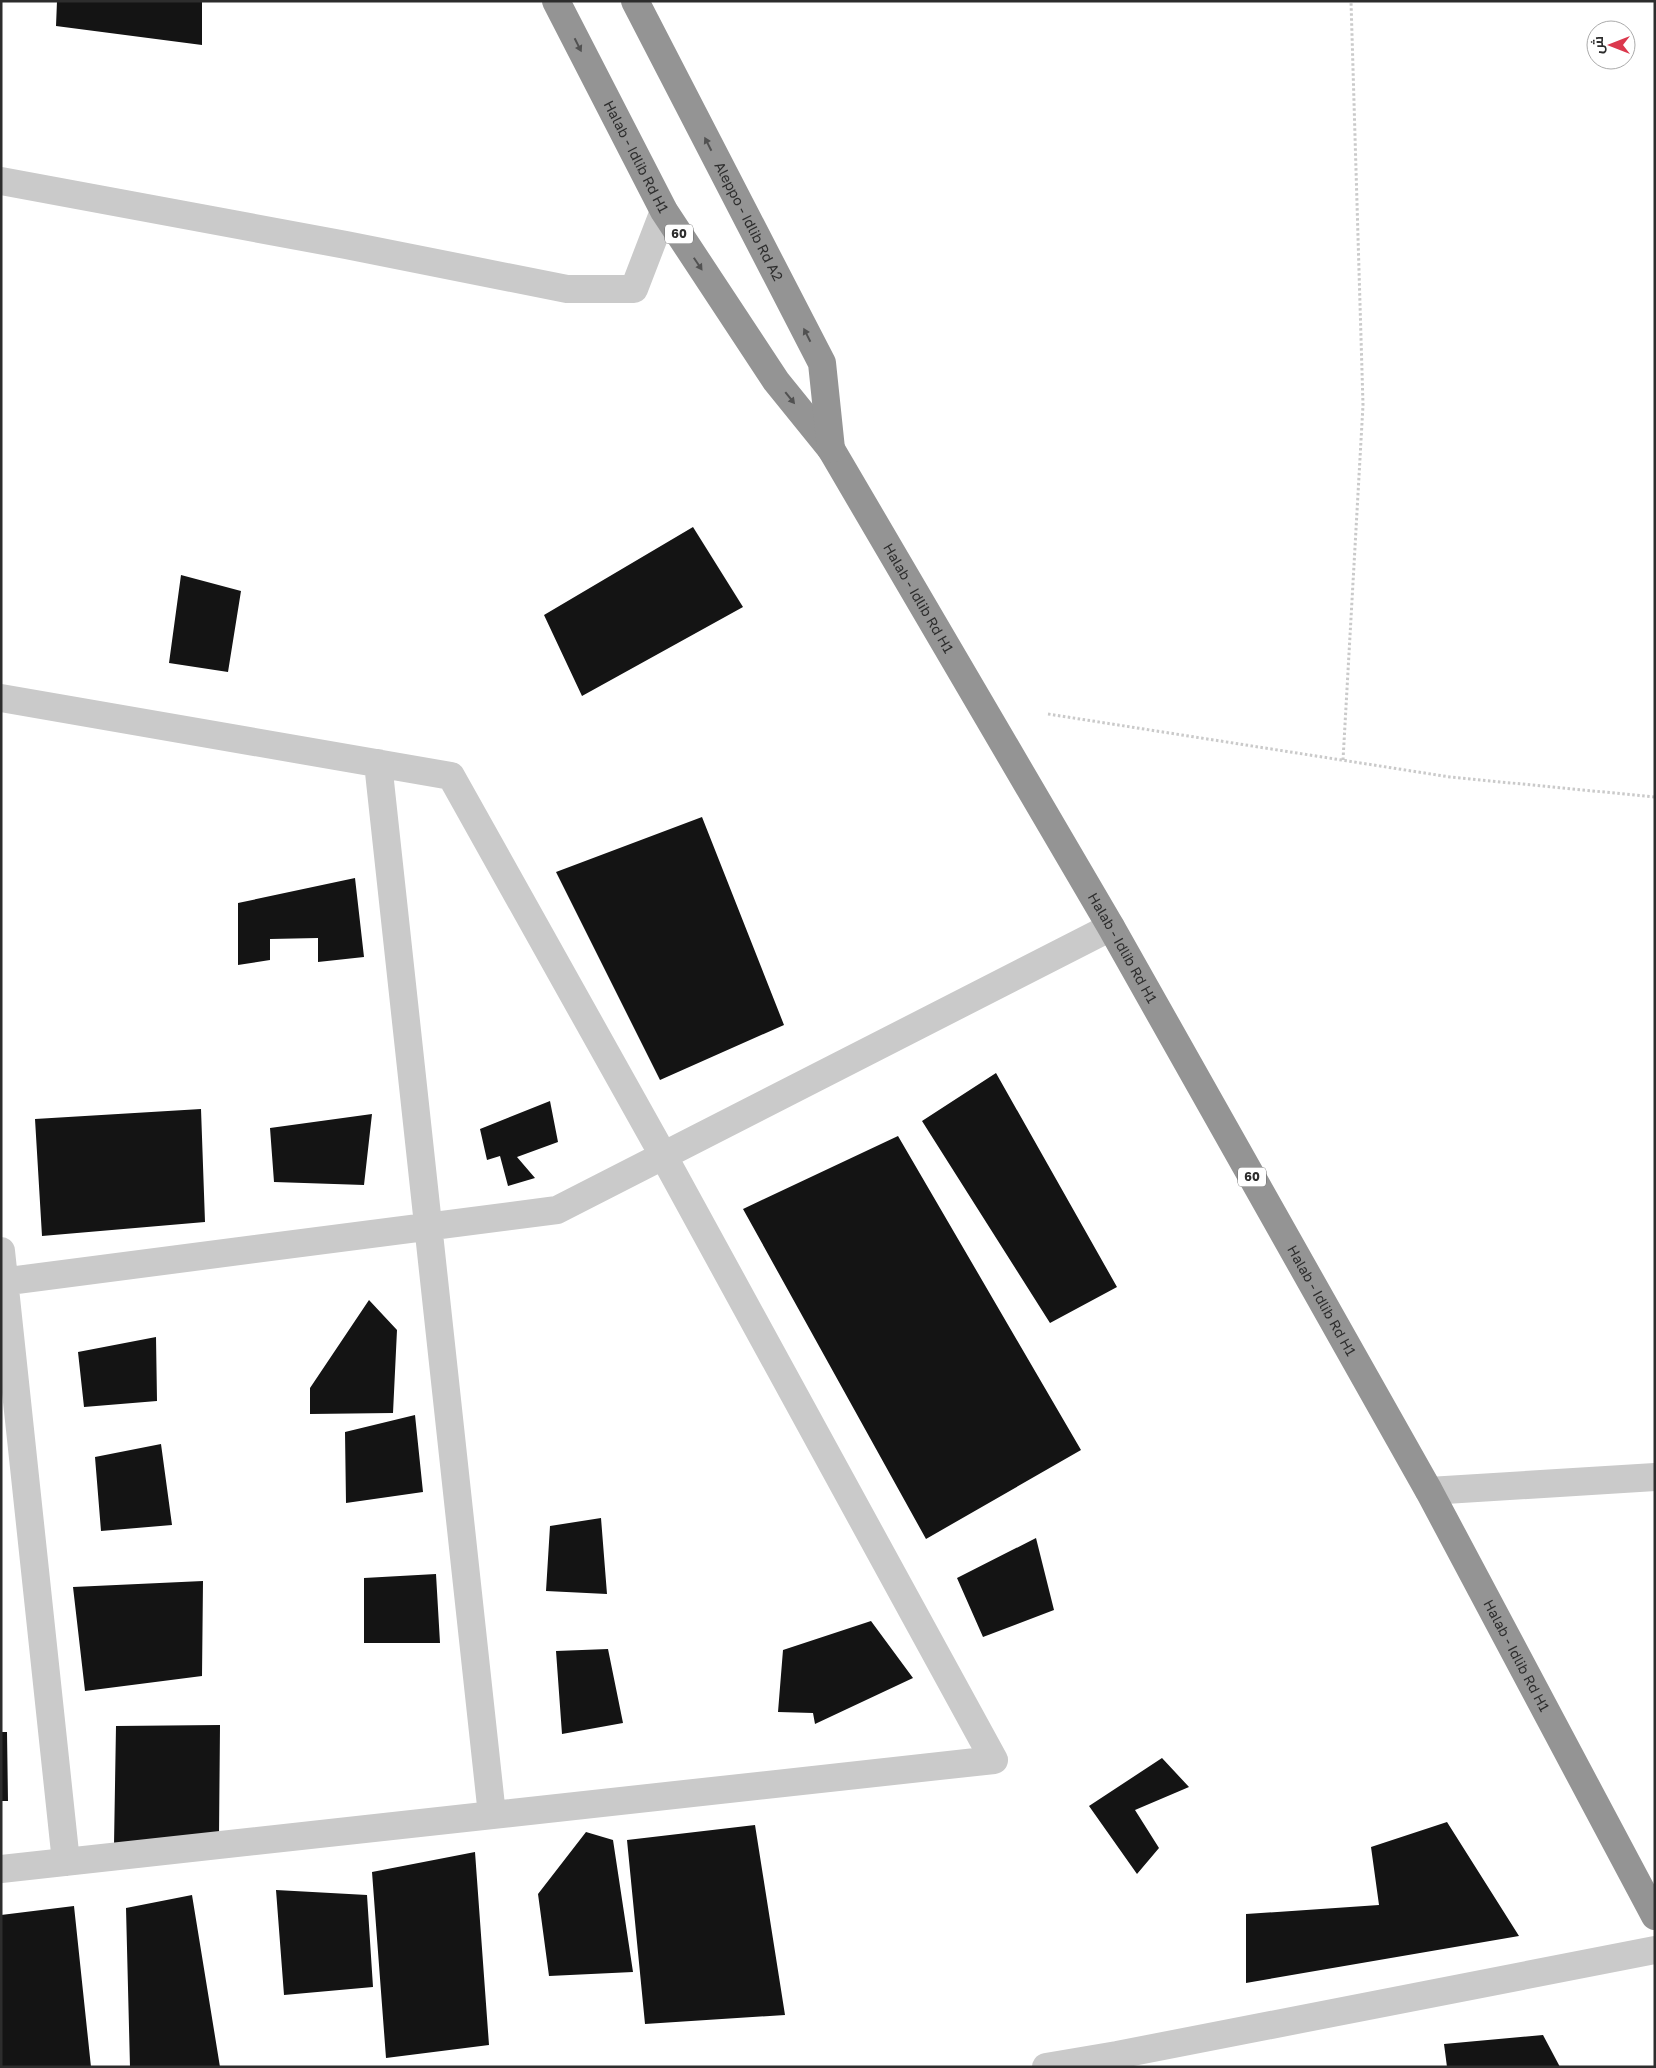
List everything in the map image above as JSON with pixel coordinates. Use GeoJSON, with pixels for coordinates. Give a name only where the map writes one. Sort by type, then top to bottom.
{"type":"FeatureCollection","features":[{"type":"Feature","properties":{"kind":"highway","name":"Halab - Idlib Rd H1"},"geometry":{"type":"LineString","coordinates":[[556,1],[664,211],[776,381],[831,449],[1111,927],[1429,1491],[1655,1916]]}},
{"type":"Feature","properties":{"kind":"highway","name":"Aleppo - Idlib Rd A2"},"geometry":{"type":"LineString","coordinates":[[635,1],[822,363],[831,449]]}},
{"type":"Feature","properties":{"kind":"street"},"geometry":{"type":"LineString","coordinates":[[1,181],[346,245],[567,289],[634,289],[664,211]]}},
{"type":"Feature","properties":{"kind":"street"},"geometry":{"type":"LineString","coordinates":[[1,698],[452,776],[663,1155],[994,1760],[1,1869]]}},
{"type":"Feature","properties":{"kind":"street"},"geometry":{"type":"LineString","coordinates":[[378,763],[492,1815]]}},
{"type":"Feature","properties":{"kind":"street"},"geometry":{"type":"LineString","coordinates":[[3,1282],[557,1210],[1111,927]]}},
{"type":"Feature","properties":{"kind":"street"},"geometry":{"type":"LineString","coordinates":[[1,1252],[66,1862]]}},
{"type":"Feature","properties":{"kind":"street"},"geometry":{"type":"LineString","coordinates":[[1429,1491],[1655,1477]]}},
{"type":"Feature","properties":{"kind":"street"},"geometry":{"type":"LineString","coordinates":[[1046,2067],[1127,2053],[1655,1950]]}},
{"type":"Feature","properties":{"kind":"path"},"geometry":{"type":"LineString","coordinates":[[1343,760],[1363,405],[1351,1]]}},
{"type":"Feature","properties":{"kind":"path"},"geometry":{"type":"LineString","coordinates":[[1048,714],[1450,777],[1655,797]]}},
{"type":"Feature","properties":{"kind":"building"},"geometry":{"type":"Polygon","coordinates":[[[57,1],[202,1],[202,45],[56,26],[57,1]]]}},
{"type":"Feature","properties":{"kind":"building"},"geometry":{"type":"Polygon","coordinates":[[[693,527],[743,607],[582,696],[544,615],[693,527]]]}},
{"type":"Feature","properties":{"kind":"building"},"geometry":{"type":"Polygon","coordinates":[[[181,575],[241,591],[228,672],[169,663],[181,575]]]}},
{"type":"Feature","properties":{"kind":"building"},"geometry":{"type":"Polygon","coordinates":[[[702,817],[784,1025],[660,1080],[556,872],[702,817]]]}},
{"type":"Feature","properties":{"kind":"building"},"geometry":{"type":"Polygon","coordinates":[[[355,878],[364,957],[318,962],[318,938],[270,939],[270,960],[238,965],[238,903],[355,878]]]}},
{"type":"Feature","properties":{"kind":"building"},"geometry":{"type":"Polygon","coordinates":[[[996,1073],[1117,1287],[1050,1323],[922,1121],[996,1073]]]}},
{"type":"Feature","properties":{"kind":"building"},"geometry":{"type":"Polygon","coordinates":[[[550,1101],[558,1142],[517,1157],[535,1178],[508,1186],[500,1156],[487,1160],[480,1129],[550,1101]]]}},
{"type":"Feature","properties":{"kind":"building"},"geometry":{"type":"Polygon","coordinates":[[[201,1109],[205,1222],[42,1236],[35,1119],[201,1109]]]}},
{"type":"Feature","properties":{"kind":"building"},"geometry":{"type":"Polygon","coordinates":[[[372,1114],[364,1185],[274,1182],[270,1128],[372,1114]]]}},
{"type":"Feature","properties":{"kind":"building"},"geometry":{"type":"Polygon","coordinates":[[[898,1136],[1081,1450],[926,1539],[743,1209],[898,1136]]]}},
{"type":"Feature","properties":{"kind":"building"},"geometry":{"type":"Polygon","coordinates":[[[369,1300],[397,1330],[393,1413],[310,1414],[310,1388],[369,1300]]]}},
{"type":"Feature","properties":{"kind":"building"},"geometry":{"type":"Polygon","coordinates":[[[156,1337],[157,1401],[84,1407],[78,1352],[156,1337]]]}},
{"type":"Feature","properties":{"kind":"building"},"geometry":{"type":"Polygon","coordinates":[[[415,1415],[423,1492],[346,1503],[345,1432],[415,1415]]]}},
{"type":"Feature","properties":{"kind":"building"},"geometry":{"type":"Polygon","coordinates":[[[161,1444],[172,1525],[101,1531],[95,1457],[161,1444]]]}},
{"type":"Feature","properties":{"kind":"building"},"geometry":{"type":"Polygon","coordinates":[[[601,1518],[607,1594],[546,1591],[550,1526],[601,1518]]]}},
{"type":"Feature","properties":{"kind":"building"},"geometry":{"type":"Polygon","coordinates":[[[1036,1538],[1054,1610],[983,1637],[957,1578],[1036,1538]]]}},
{"type":"Feature","properties":{"kind":"building"},"geometry":{"type":"Polygon","coordinates":[[[436,1574],[440,1643],[364,1643],[364,1578],[436,1574]]]}},
{"type":"Feature","properties":{"kind":"building"},"geometry":{"type":"Polygon","coordinates":[[[203,1581],[202,1676],[85,1691],[73,1587],[203,1581]]]}},
{"type":"Feature","properties":{"kind":"building"},"geometry":{"type":"Polygon","coordinates":[[[871,1621],[913,1678],[815,1724],[813,1713],[778,1712],[783,1650],[871,1621]]]}},
{"type":"Feature","properties":{"kind":"building"},"geometry":{"type":"Polygon","coordinates":[[[608,1649],[623,1723],[562,1734],[556,1651],[608,1649]]]}},
{"type":"Feature","properties":{"kind":"building"},"geometry":{"type":"Polygon","coordinates":[[[220,1725],[219,1835],[114,1845],[116,1726],[220,1725]]]}},
{"type":"Feature","properties":{"kind":"building"},"geometry":{"type":"Polygon","coordinates":[[[1,1732],[7,1732],[8,1801],[1,1801],[1,1732]]]}},
{"type":"Feature","properties":{"kind":"building"},"geometry":{"type":"Polygon","coordinates":[[[1162,1758],[1189,1787],[1135,1810],[1159,1848],[1137,1874],[1089,1806],[1162,1758]]]}},
{"type":"Feature","properties":{"kind":"building"},"geometry":{"type":"Polygon","coordinates":[[[1447,1822],[1519,1936],[1246,1983],[1246,1914],[1379,1905],[1371,1847],[1447,1822]]]}},
{"type":"Feature","properties":{"kind":"building"},"geometry":{"type":"Polygon","coordinates":[[[755,1825],[785,2015],[645,2024],[627,1840],[755,1825]]]}},
{"type":"Feature","properties":{"kind":"building"},"geometry":{"type":"Polygon","coordinates":[[[586,1832],[613,1840],[633,1972],[549,1976],[538,1894],[586,1832]]]}},
{"type":"Feature","properties":{"kind":"building"},"geometry":{"type":"Polygon","coordinates":[[[475,1852],[489,2045],[386,2058],[372,1872],[475,1852]]]}},
{"type":"Feature","properties":{"kind":"building"},"geometry":{"type":"Polygon","coordinates":[[[276,1890],[367,1895],[373,1987],[284,1995],[276,1890]]]}},
{"type":"Feature","properties":{"kind":"building"},"geometry":{"type":"Polygon","coordinates":[[[192,1895],[220,2067],[130,2067],[126,1908],[192,1895]]]}},
{"type":"Feature","properties":{"kind":"building"},"geometry":{"type":"Polygon","coordinates":[[[74,1906],[91,2067],[1,2067],[1,1915],[74,1906]]]}},
{"type":"Feature","properties":{"kind":"building"},"geometry":{"type":"Polygon","coordinates":[[[1543,2035],[1560,2067],[1447,2067],[1444,2044],[1543,2035]]]}}]}
